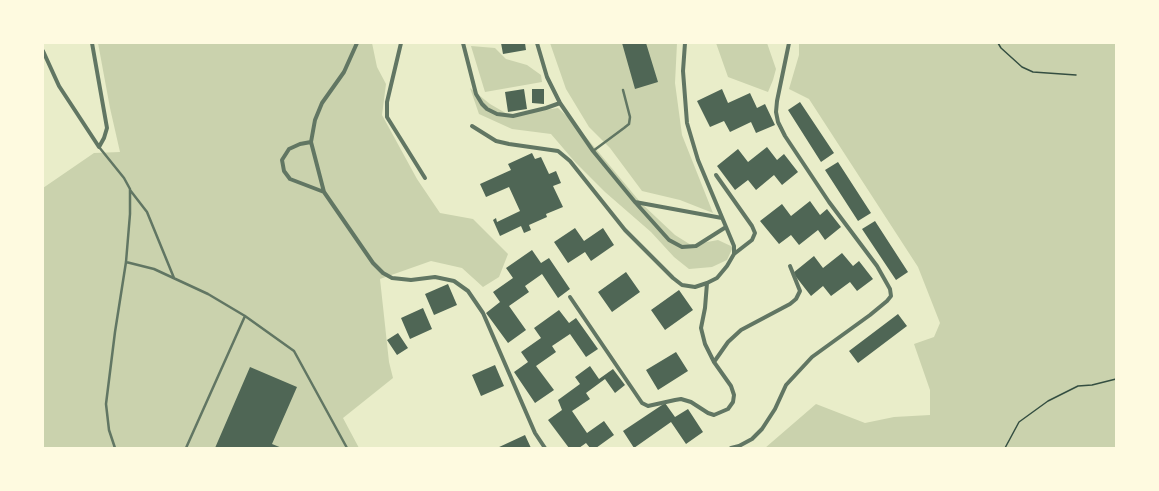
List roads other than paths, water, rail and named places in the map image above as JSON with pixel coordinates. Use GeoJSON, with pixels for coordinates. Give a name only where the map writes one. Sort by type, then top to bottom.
{"type":"FeatureCollection","features":[{"type":"Feature","properties":{"kind":"street"},"geometry":{"type":"LineString","coordinates":[[43,51],[59,86],[99,147],[104,138],[106,128],[92,43]]}},
{"type":"Feature","properties":{"kind":"street"},"geometry":{"type":"LineString","coordinates":[[357,43],[344,72],[322,103],[315,120],[311,142],[324,192],[373,263],[383,273],[392,278],[410,280],[435,277],[454,281],[468,291],[482,313],[535,433],[545,448]]}},
{"type":"Feature","properties":{"kind":"street"},"geometry":{"type":"LineString","coordinates":[[401,43],[387,102],[387,117],[425,178]]}},
{"type":"Feature","properties":{"kind":"street"},"geometry":{"type":"LineString","coordinates":[[463,43],[476,94],[487,109],[497,114],[513,116],[560,103]]}},
{"type":"Feature","properties":{"kind":"street"},"geometry":{"type":"LineString","coordinates":[[537,43],[547,77],[560,103],[593,152],[669,240],[682,247],[696,246],[726,227]]}},
{"type":"Feature","properties":{"kind":"street"},"geometry":{"type":"LineString","coordinates":[[685,43],[683,71],[687,123],[698,160],[734,246],[734,254]]}},
{"type":"Feature","properties":{"kind":"street"},"geometry":{"type":"LineString","coordinates":[[730,448],[739,446],[752,439],[762,429],[775,409],[786,385],[812,357],[887,302],[891,296],[890,289],[877,266],[829,202],[784,136],[778,122],[776,112],[777,101],[789,43]]}},
{"type":"Feature","properties":{"kind":"street"},"geometry":{"type":"LineString","coordinates":[[472,126],[496,141],[558,151],[570,161],[625,230],[673,278],[682,285],[695,287],[717,278],[727,266],[734,254],[752,240],[755,233],[752,226],[716,175]]}},
{"type":"Feature","properties":{"kind":"street"},"geometry":{"type":"LineString","coordinates":[[311,142],[300,144],[289,149],[282,160],[284,170],[290,179],[324,192]]}},
{"type":"Feature","properties":{"kind":"street"},"geometry":{"type":"LineString","coordinates":[[635,202],[722,218]]}},
{"type":"Feature","properties":{"kind":"street"},"geometry":{"type":"LineString","coordinates":[[714,362],[728,342],[741,330],[790,304],[796,298],[800,291],[790,266]]}},
{"type":"Feature","properties":{"kind":"street"},"geometry":{"type":"LineString","coordinates":[[570,297],[642,403],[648,406],[681,400],[691,402],[708,413],[714,415],[728,409],[734,395],[731,386],[714,362],[704,344],[701,328],[705,308],[707,283]]}},
{"type":"Feature","properties":{"kind":"lane"},"geometry":{"type":"LineString","coordinates":[[593,152],[629,124],[630,117],[623,90]]}},
{"type":"Feature","properties":{"kind":"lane"},"geometry":{"type":"LineString","coordinates":[[99,147],[124,178],[147,212],[174,278]]}},
{"type":"Feature","properties":{"kind":"lane"},"geometry":{"type":"LineString","coordinates":[[115,448],[109,430],[106,404],[126,262],[130,214],[130,189]]}},
{"type":"Feature","properties":{"kind":"lane"},"geometry":{"type":"LineString","coordinates":[[126,262],[154,269],[208,294],[245,316],[294,351],[347,448]]}},
{"type":"Feature","properties":{"kind":"lane"},"geometry":{"type":"LineString","coordinates":[[186,448],[245,316]]}}]}
